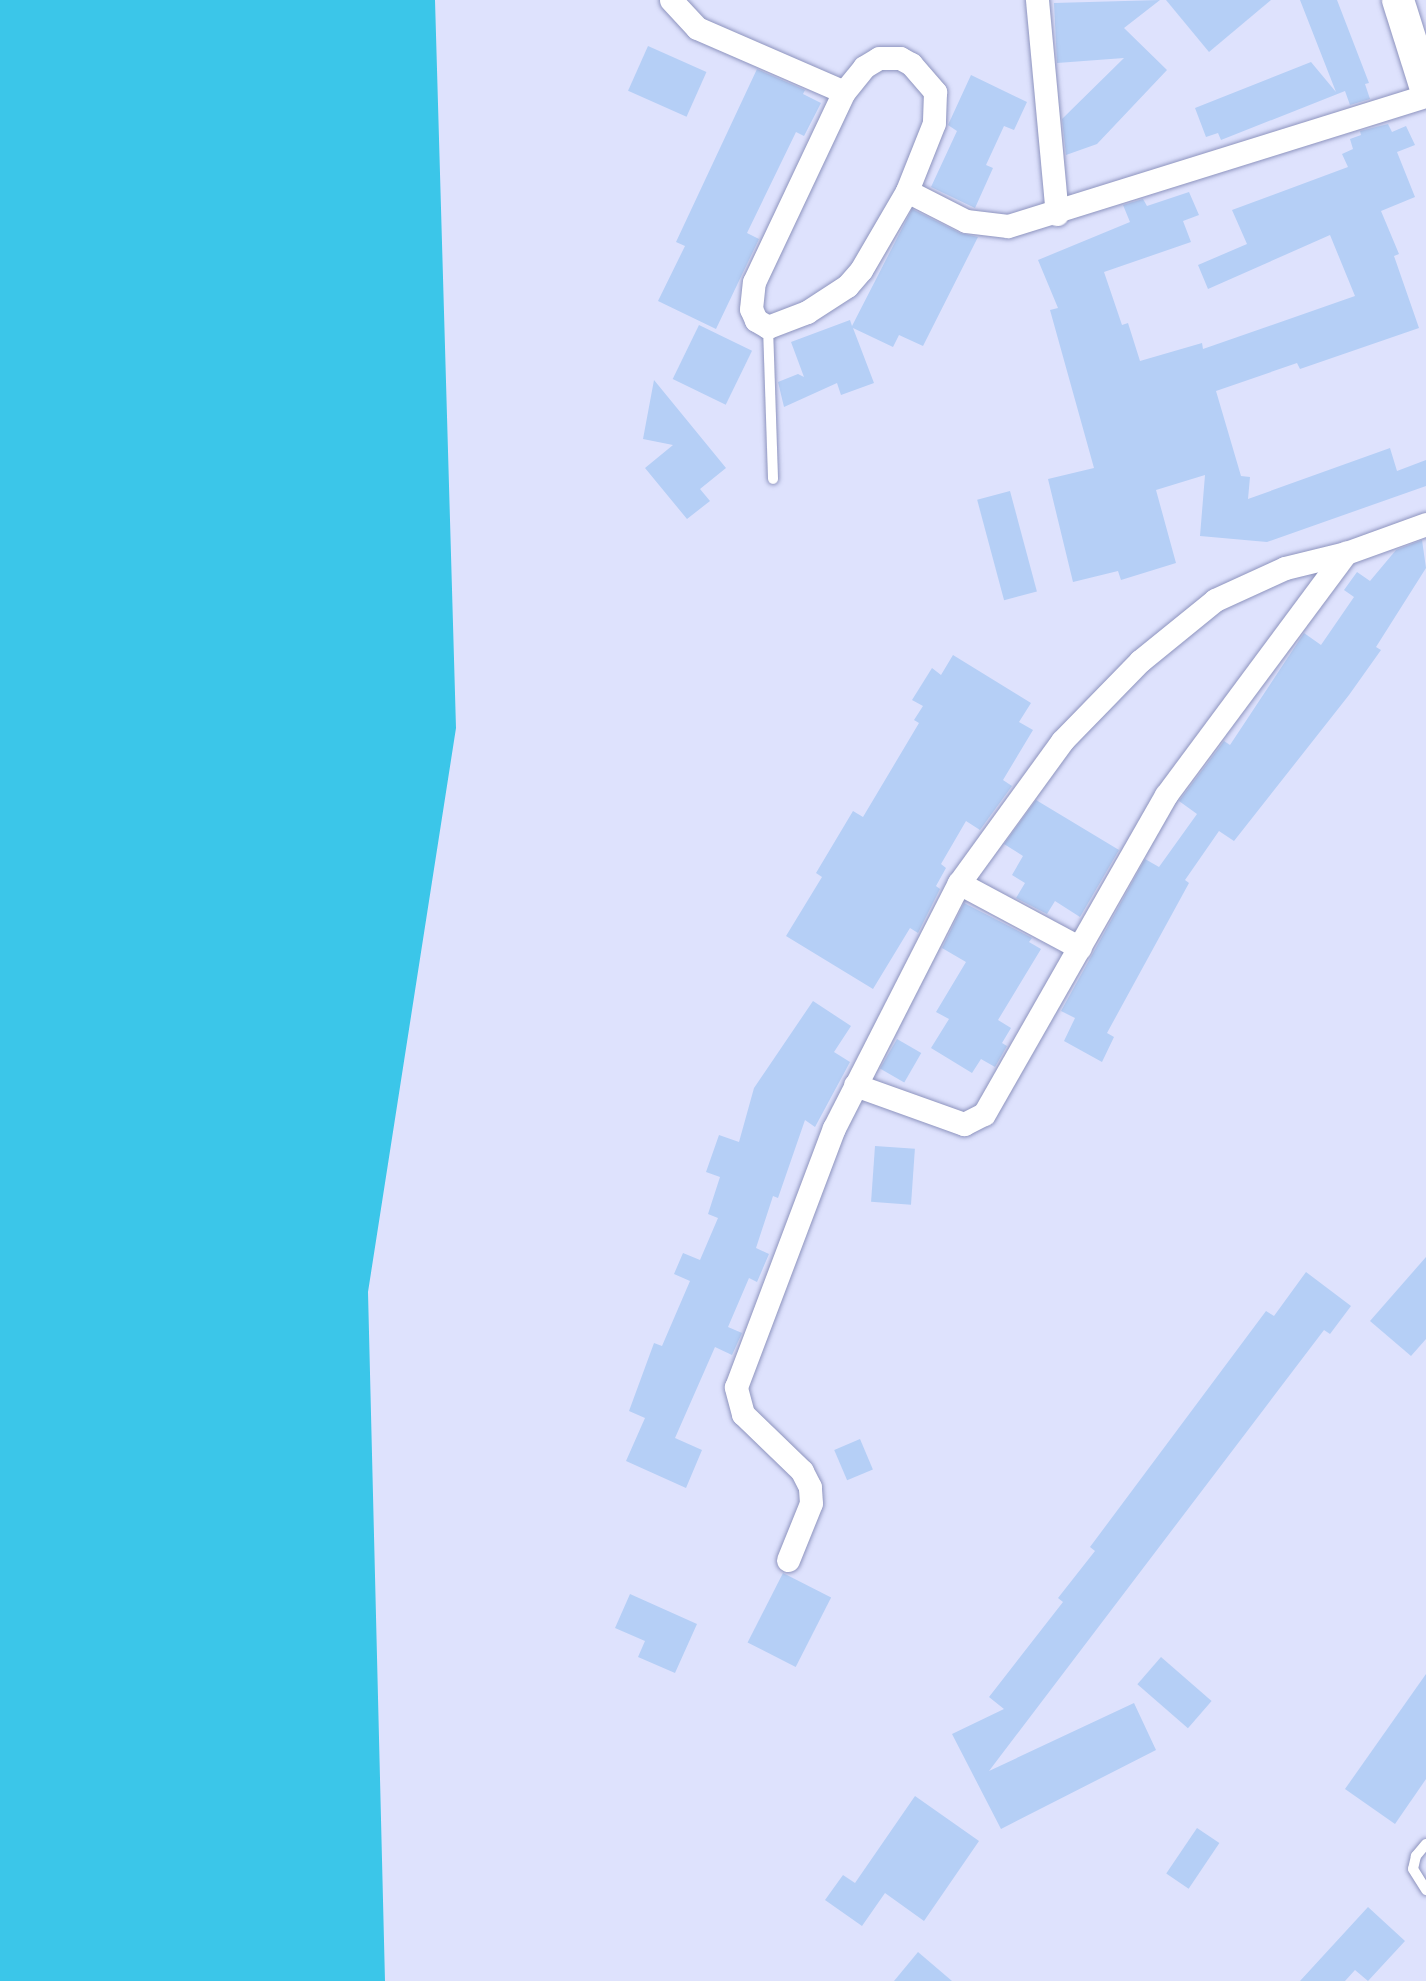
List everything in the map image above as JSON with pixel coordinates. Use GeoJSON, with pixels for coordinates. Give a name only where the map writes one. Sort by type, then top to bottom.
{"type":"FeatureCollection","features":[{"type":"Feature","properties":{"kind":"main road"},"geometry":{"type":"LineString","coordinates":[[1398,0],[1426,89]]}},
{"type":"Feature","properties":{"kind":"street"},"geometry":{"type":"LineString","coordinates":[[671,0],[697,28],[844,92]]}},
{"type":"Feature","properties":{"kind":"street"},"geometry":{"type":"LineString","coordinates":[[1038,0],[1057,214]]}},
{"type":"Feature","properties":{"kind":"street"},"geometry":{"type":"LineString","coordinates":[[889,57],[911,64],[931,84],[937,100],[934,123],[907,191],[861,270],[847,286],[807,312],[768,327],[756,320],[751,309],[754,282],[844,92],[864,67],[889,57]]}},
{"type":"Feature","properties":{"kind":"street"},"geometry":{"type":"LineString","coordinates":[[907,191],[966,221],[989,225],[1057,214],[1426,96]]}},
{"type":"Feature","properties":{"kind":"street"},"geometry":{"type":"LineString","coordinates":[[788,1560],[811,1503],[810,1487],[802,1471],[743,1414],[736,1387],[834,1128],[959,883],[1062,741],[1140,662],[1215,600],[1250,581],[1346,553],[1426,524]]}},
{"type":"Feature","properties":{"kind":"street"},"geometry":{"type":"LineString","coordinates":[[855,1085],[964,1124],[984,1114],[1166,795],[1346,553]]}},
{"type":"Feature","properties":{"kind":"street"},"geometry":{"type":"LineString","coordinates":[[959,883],[1080,948]]}},
{"type":"Feature","properties":{"kind":"lane"},"geometry":{"type":"LineString","coordinates":[[768,327],[773,479]]}},
{"type":"Feature","properties":{"kind":"lane"},"geometry":{"type":"LineString","coordinates":[[1426,1844],[1416,1856],[1413,1869],[1426,1890]]}},
{"type":"Feature","properties":{"kind":"water"},"geometry":{"type":"Polygon","coordinates":[[[0,0],[435,0],[456,728],[368,1292],[385,1981],[0,1981],[0,0]]]}},
{"type":"Feature","properties":{"kind":"building"},"geometry":{"type":"Polygon","coordinates":[[[1160,0],[1124,28],[1167,70],[1097,144],[1066,155],[1062,119],[1124,58],[1057,63],[1054,3],[1160,0]]]}},
{"type":"Feature","properties":{"kind":"building"},"geometry":{"type":"Polygon","coordinates":[[[1166,0],[1271,0],[1209,52],[1166,0]]]}},
{"type":"Feature","properties":{"kind":"building"},"geometry":{"type":"Polygon","coordinates":[[[1300,0],[1337,0],[1369,83],[1365,84],[1370,99],[1350,105],[1345,91],[1221,140],[1218,133],[1206,137],[1195,108],[1311,62],[1336,92],[1300,0]]]}},
{"type":"Feature","properties":{"kind":"building"},"geometry":{"type":"Polygon","coordinates":[[[648,46],[706,72],[687,117],[628,91],[648,46]]]}},
{"type":"Feature","properties":{"kind":"building"},"geometry":{"type":"Polygon","coordinates":[[[757,69],[805,90],[803,94],[821,103],[804,136],[796,132],[747,233],[759,239],[716,329],[658,301],[685,246],[676,242],[757,69]]]}},
{"type":"Feature","properties":{"kind":"building"},"geometry":{"type":"Polygon","coordinates":[[[971,75],[1027,102],[1014,130],[1004,126],[986,165],[993,168],[975,208],[931,187],[957,131],[948,125],[971,75]]]}},
{"type":"Feature","properties":{"kind":"building"},"geometry":{"type":"Polygon","coordinates":[[[1388,124],[1392,132],[1406,126],[1415,145],[1397,152],[1415,197],[1381,211],[1399,254],[1394,256],[1419,328],[1300,369],[1297,363],[1216,391],[1241,476],[1250,477],[1248,499],[1390,448],[1397,471],[1426,460],[1426,486],[1267,542],[1200,536],[1205,475],[1156,490],[1176,563],[1121,580],[1118,571],[1073,582],[1048,479],[1094,468],[1050,310],[1058,308],[1038,260],[1130,222],[1123,205],[1143,199],[1147,206],[1189,192],[1199,215],[1183,221],[1191,242],[1104,272],[1122,325],[1128,323],[1140,361],[1202,343],[1203,349],[1355,296],[1330,235],[1208,289],[1198,265],[1247,244],[1232,210],[1348,167],[1342,154],[1353,149],[1350,139],[1361,135],[1360,131],[1388,124]]]}},
{"type":"Feature","properties":{"kind":"building"},"geometry":{"type":"Polygon","coordinates":[[[912,209],[960,233],[978,237],[923,346],[899,335],[893,347],[853,328],[874,383],[841,395],[837,383],[784,407],[778,382],[798,374],[804,377],[791,342],[850,320],[852,326],[912,209]]]}},
{"type":"Feature","properties":{"kind":"building"},"geometry":{"type":"Polygon","coordinates":[[[699,325],[752,351],[726,405],[673,379],[699,325]]]}},
{"type":"Feature","properties":{"kind":"building"},"geometry":{"type":"Polygon","coordinates":[[[654,380],[726,468],[700,489],[710,501],[687,519],[645,468],[673,445],[643,439],[654,380]]]}},
{"type":"Feature","properties":{"kind":"building"},"geometry":{"type":"Polygon","coordinates":[[[1010,491],[1037,591],[1004,600],[977,500],[1010,491]]]}},
{"type":"Feature","properties":{"kind":"building"},"geometry":{"type":"Polygon","coordinates":[[[1422,540],[1426,568],[1376,647],[1381,650],[1234,841],[1219,831],[1185,880],[1189,883],[1107,1033],[1114,1037],[1102,1062],[1064,1041],[1075,1018],[1061,1011],[1145,859],[1159,867],[1197,814],[1179,801],[1224,741],[1230,745],[1304,633],[1321,645],[1354,597],[1344,590],[1357,572],[1370,581],[1396,550],[1422,540]]]}},
{"type":"Feature","properties":{"kind":"building"},"geometry":{"type":"Polygon","coordinates":[[[953,655],[1031,703],[1019,722],[1033,730],[1003,780],[1012,786],[980,830],[966,821],[941,864],[946,868],[936,886],[940,889],[918,933],[910,928],[873,989],[786,936],[822,877],[816,873],[853,811],[863,817],[919,723],[914,720],[923,706],[912,700],[932,668],[941,675],[953,655]]]}},
{"type":"Feature","properties":{"kind":"building"},"geometry":{"type":"Polygon","coordinates":[[[1036,800],[1119,850],[1080,917],[1055,901],[1047,914],[1016,898],[1025,883],[1012,875],[1023,856],[1004,844],[1036,800]]]}},
{"type":"Feature","properties":{"kind":"building"},"geometry":{"type":"Polygon","coordinates":[[[964,903],[1032,938],[1029,942],[1041,949],[998,1020],[1011,1028],[1002,1043],[1007,1046],[995,1067],[981,1059],[972,1073],[931,1048],[949,1019],[936,1012],[966,962],[942,948],[964,903]]]}},
{"type":"Feature","properties":{"kind":"building"},"geometry":{"type":"Polygon","coordinates":[[[813,1001],[851,1026],[834,1052],[850,1062],[815,1127],[805,1120],[778,1198],[773,1196],[756,1248],[769,1254],[757,1282],[749,1278],[728,1327],[742,1333],[732,1355],[715,1347],[675,1438],[702,1450],[686,1488],[626,1461],[645,1418],[629,1411],[654,1343],[662,1346],[690,1281],[674,1274],[683,1253],[700,1260],[718,1218],[708,1214],[720,1177],[706,1172],[719,1135],[739,1142],[754,1088],[813,1001]]]}},
{"type":"Feature","properties":{"kind":"building"},"geometry":{"type":"Polygon","coordinates":[[[897,1039],[921,1053],[904,1082],[880,1068],[897,1039]]]}},
{"type":"Feature","properties":{"kind":"building"},"geometry":{"type":"Polygon","coordinates":[[[875,1146],[915,1149],[911,1205],[871,1202],[875,1146]]]}},
{"type":"Feature","properties":{"kind":"building"},"geometry":{"type":"Polygon","coordinates":[[[1426,1257],[1426,1339],[1411,1356],[1370,1321],[1426,1257]]]}},
{"type":"Feature","properties":{"kind":"building"},"geometry":{"type":"Polygon","coordinates":[[[1306,1272],[1351,1306],[1330,1334],[1324,1330],[989,1771],[1134,1703],[1156,1750],[1001,1829],[952,1734],[1004,1709],[989,1697],[1063,1602],[1058,1598],[1095,1551],[1090,1547],[1266,1311],[1274,1316],[1306,1272]]]}},
{"type":"Feature","properties":{"kind":"building"},"geometry":{"type":"Polygon","coordinates":[[[860,1439],[873,1469],[847,1480],[834,1450],[860,1439]]]}},
{"type":"Feature","properties":{"kind":"building"},"geometry":{"type":"Polygon","coordinates":[[[783,1573],[831,1598],[796,1667],[748,1642],[783,1573]]]}},
{"type":"Feature","properties":{"kind":"building"},"geometry":{"type":"Polygon","coordinates":[[[630,1594],[697,1624],[675,1673],[638,1657],[645,1641],[615,1628],[630,1594]]]}},
{"type":"Feature","properties":{"kind":"building"},"geometry":{"type":"Polygon","coordinates":[[[1161,1657],[1212,1701],[1188,1728],[1137,1684],[1161,1657]]]}},
{"type":"Feature","properties":{"kind":"building"},"geometry":{"type":"Polygon","coordinates":[[[1426,1674],[1426,1779],[1395,1824],[1345,1789],[1426,1674]]]}},
{"type":"Feature","properties":{"kind":"building"},"geometry":{"type":"Polygon","coordinates":[[[915,1796],[979,1841],[924,1921],[885,1893],[862,1926],[825,1900],[843,1875],[855,1883],[915,1796]]]}},
{"type":"Feature","properties":{"kind":"building"},"geometry":{"type":"Polygon","coordinates":[[[1197,1828],[1219,1843],[1189,1889],[1166,1874],[1197,1828]]]}},
{"type":"Feature","properties":{"kind":"building"},"geometry":{"type":"Polygon","coordinates":[[[1368,1907],[1405,1941],[1368,1981],[1355,1970],[1345,1981],[1300,1981],[1368,1907]]]}},
{"type":"Feature","properties":{"kind":"building"},"geometry":{"type":"Polygon","coordinates":[[[918,1952],[952,1981],[894,1981],[918,1952]]]}}]}
